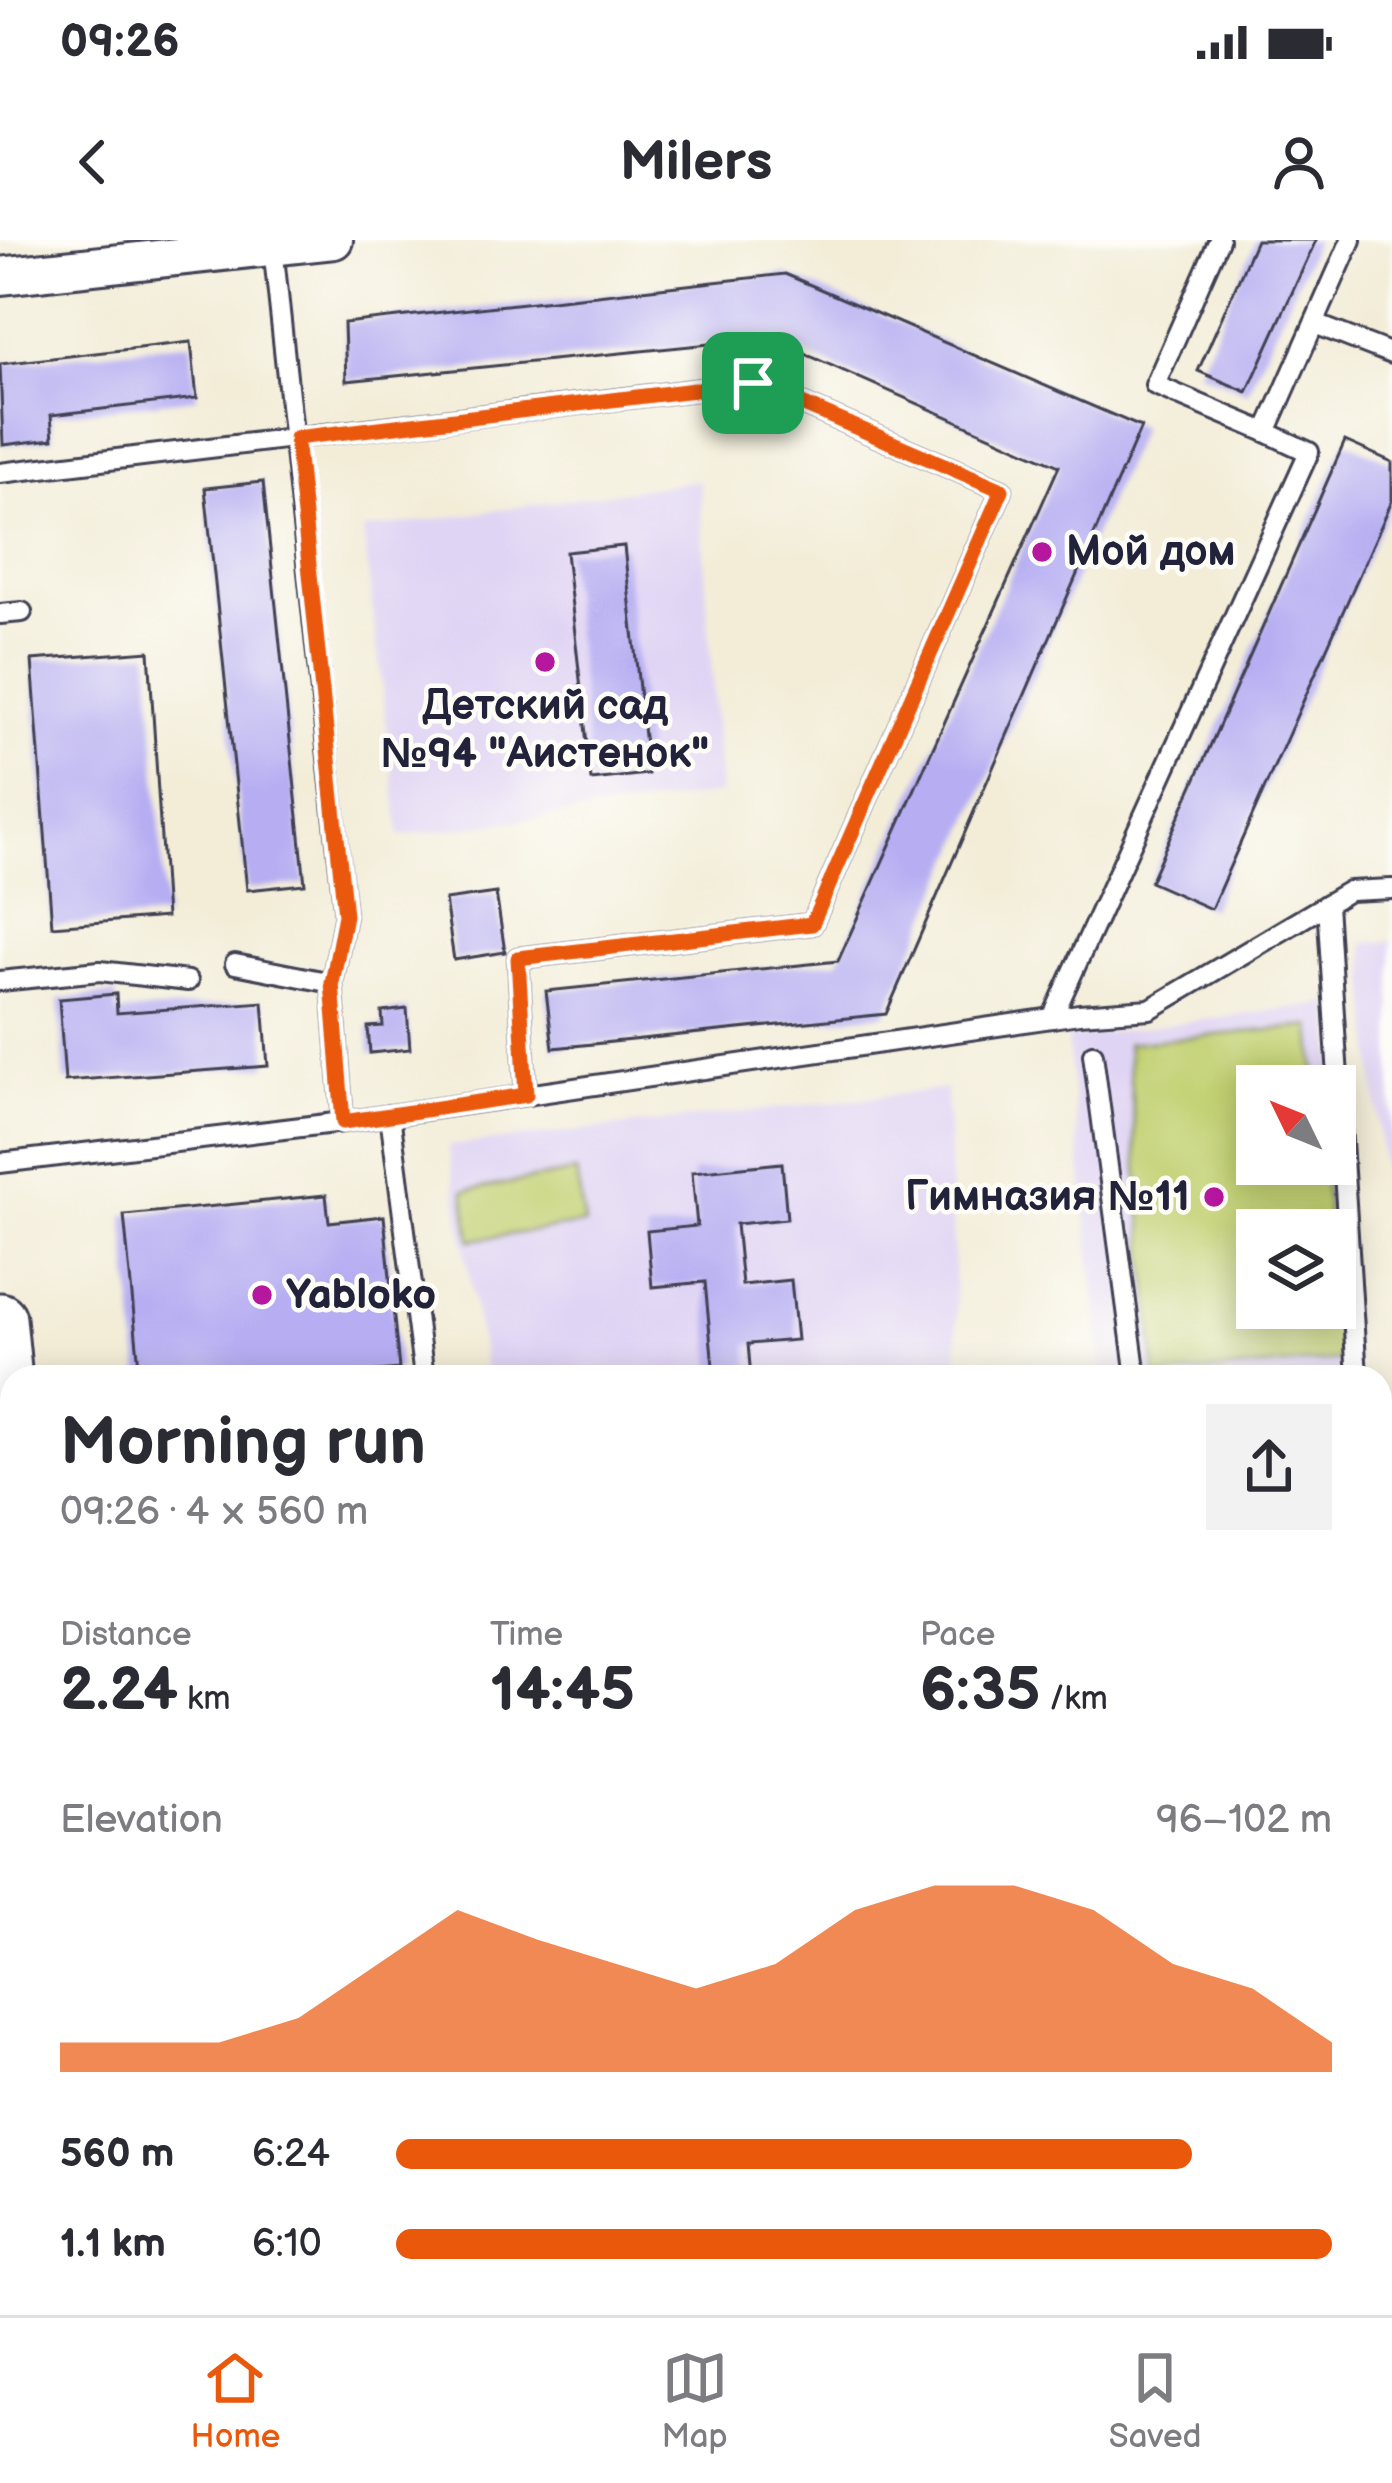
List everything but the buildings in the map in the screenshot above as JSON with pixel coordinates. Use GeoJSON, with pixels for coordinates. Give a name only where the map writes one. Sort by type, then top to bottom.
{"type":"FeatureCollection","features":[{"type":"Feature","properties":{"kind":"main road"},"geometry":{"type":"LineString","coordinates":[[0,1319],[5,1365]]}},
{"type":"Feature","properties":{"kind":"street"},"geometry":{"type":"LineString","coordinates":[[0,276],[334,240]]}},
{"type":"Feature","properties":{"kind":"lane"},"geometry":{"type":"LineString","coordinates":[[1052,1018],[1310,452],[1155,385],[1219,240]]}},
{"type":"Feature","properties":{"kind":"lane"},"geometry":{"type":"LineString","coordinates":[[1267,432],[1352,240]]}},
{"type":"Feature","properties":{"kind":"lane"},"geometry":{"type":"LineString","coordinates":[[273,247],[345,915],[332,983],[343,1122]]}},
{"type":"Feature","properties":{"kind":"lane"},"geometry":{"type":"LineString","coordinates":[[1315,324],[1392,354]]}},
{"type":"Feature","properties":{"kind":"lane"},"geometry":{"type":"LineString","coordinates":[[0,473],[753,383],[1002,490],[812,924],[518,958],[526,1095]]}},
{"type":"Feature","properties":{"kind":"lane"},"geometry":{"type":"LineString","coordinates":[[0,614],[22,612]]}},
{"type":"Feature","properties":{"kind":"lane"},"geometry":{"type":"LineString","coordinates":[[0,1163],[343,1122],[1052,1018],[1150,1009],[1349,891],[1392,890]]}},
{"type":"Feature","properties":{"kind":"lane"},"geometry":{"type":"LineString","coordinates":[[1327,904],[1356,1365]]}},
{"type":"Feature","properties":{"kind":"lane"},"geometry":{"type":"LineString","coordinates":[[236,964],[332,983]]}},
{"type":"Feature","properties":{"kind":"lane"},"geometry":{"type":"LineString","coordinates":[[0,981],[100,971],[188,981]]}},
{"type":"Feature","properties":{"kind":"lane"},"geometry":{"type":"LineString","coordinates":[[1094,1054],[1134,1365]]}},
{"type":"Feature","properties":{"kind":"lane"},"geometry":{"type":"LineString","coordinates":[[390,1115],[422,1365]]}},
{"type":"Feature","properties":{"kind":"shaded area","name":"Детский сад №94 \"Аистенок\""},"geometry":{"type":"Polygon","coordinates":[[[699,480],[720,794],[400,836],[363,530],[699,480]]]}},
{"type":"Feature","properties":{"kind":"shaded area"},"geometry":{"type":"Polygon","coordinates":[[[1392,941],[1392,1294],[1364,943],[1392,941]]]}},
{"type":"Feature","properties":{"kind":"shaded area","name":"Гимназия №11"},"geometry":{"type":"Polygon","coordinates":[[[1330,1003],[1334,1065],[1236,1065],[1236,1185],[1343,1185],[1345,1209],[1236,1209],[1236,1329],[1354,1329],[1356,1365],[1103,1365],[1067,1038],[1330,1003]]]}},
{"type":"Feature","properties":{"kind":"shaded area"},"geometry":{"type":"Polygon","coordinates":[[[946,1089],[958,1365],[484,1365],[448,1146],[946,1089]]]}},
{"type":"Feature","properties":{"kind":"green space"},"geometry":{"type":"Polygon","coordinates":[[[1312,1026],[1315,1065],[1236,1065],[1236,1185],[1325,1185],[1327,1209],[1236,1209],[1236,1329],[1338,1329],[1341,1360],[1155,1365],[1127,1043],[1312,1026]]]}},
{"type":"Feature","properties":{"kind":"green space"},"geometry":{"type":"Polygon","coordinates":[[[576,1172],[585,1224],[471,1240],[464,1191],[576,1172]]]}},
{"type":"Feature","properties":{"kind":"place","name":"Мой дом"},"geometry":{"type":"Point","coordinates":[1042,552]}},
{"type":"Feature","properties":{"kind":"place","name":"Детский сад №94 \"Аистенок\""},"geometry":{"type":"Point","coordinates":[545,662]}},
{"type":"Feature","properties":{"kind":"place","name":"Гимназия №11"},"geometry":{"type":"Point","coordinates":[1214,1197]}},
{"type":"Feature","properties":{"kind":"place","name":"Yabloko"},"geometry":{"type":"Point","coordinates":[262,1295]}},
{"type":"Feature","properties":{"kind":"route"},"geometry":{"type":"LineString","coordinates":[[753,383],[1002,490],[812,924],[518,958],[526,1095],[343,1122],[332,983],[345,915],[296,438],[753,383]]}}]}
